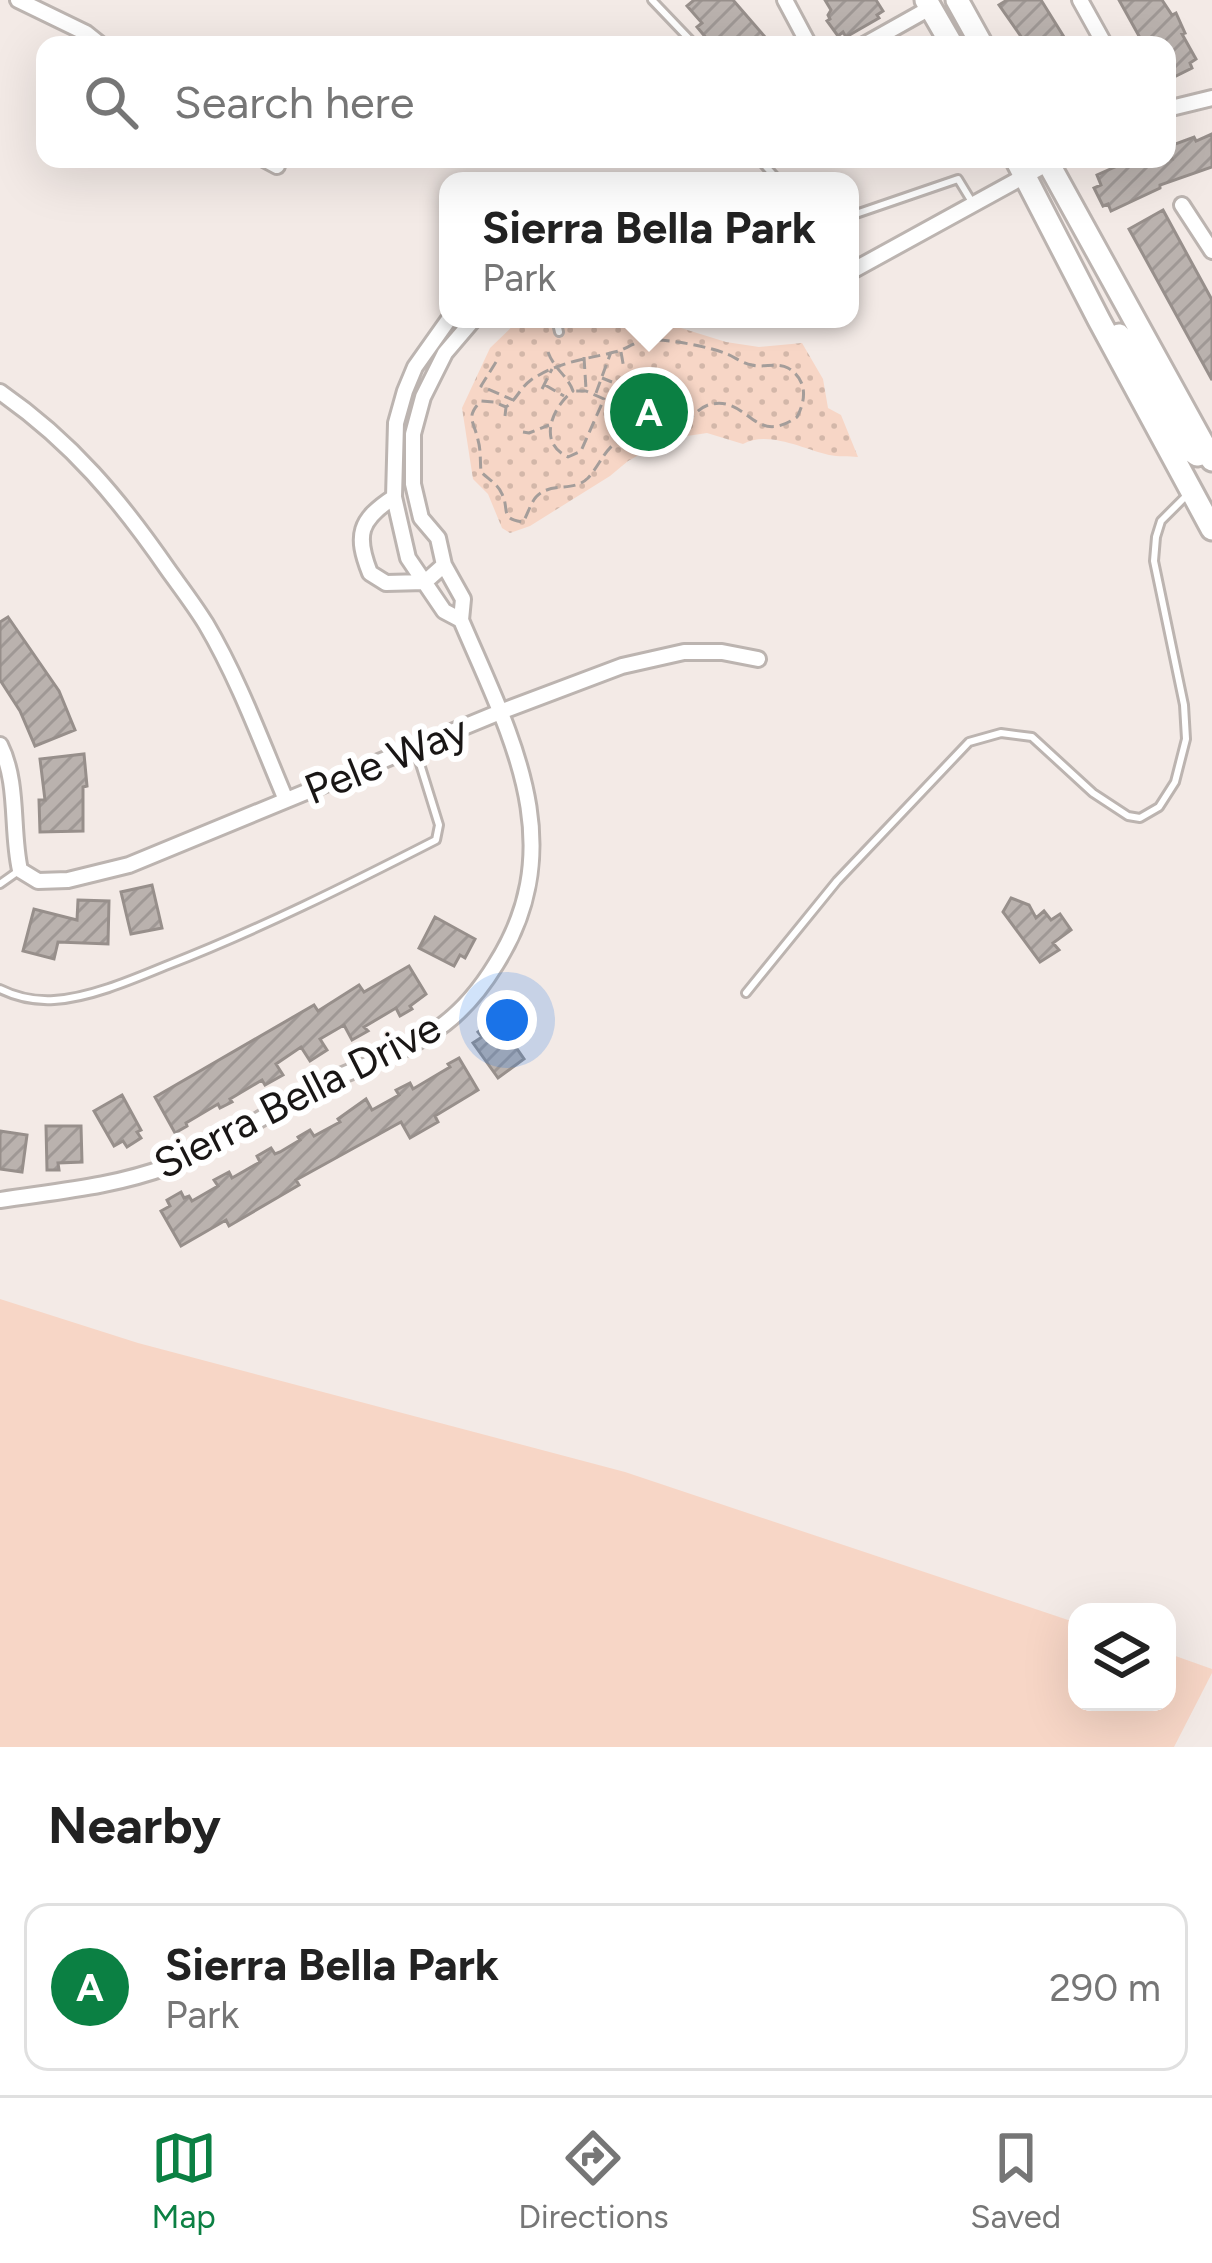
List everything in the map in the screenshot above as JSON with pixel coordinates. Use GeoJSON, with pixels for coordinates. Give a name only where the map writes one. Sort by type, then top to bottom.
{"type":"FeatureCollection","features":[{"type":"Feature","properties":{"kind":"main road"},"geometry":{"type":"LineString","coordinates":[[957,0],[977,36]]}},
{"type":"Feature","properties":{"kind":"main road"},"geometry":{"type":"LineString","coordinates":[[934,2],[948,36]]}},
{"type":"Feature","properties":{"kind":"main road"},"geometry":{"type":"LineString","coordinates":[[1020,168],[1212,529]]}},
{"type":"Feature","properties":{"kind":"main road"},"geometry":{"type":"LineString","coordinates":[[1054,168],[1211,452],[1197,454],[1186,448],[1137,359],[1090,303]]}},
{"type":"Feature","properties":{"kind":"street"},"geometry":{"type":"LineString","coordinates":[[18,0],[90,36]]}},
{"type":"Feature","properties":{"kind":"street"},"geometry":{"type":"LineString","coordinates":[[785,0],[804,36]]}},
{"type":"Feature","properties":{"kind":"street"},"geometry":{"type":"LineString","coordinates":[[1080,0],[1100,36]]}},
{"type":"Feature","properties":{"kind":"street"},"geometry":{"type":"LineString","coordinates":[[879,36],[934,2]]}},
{"type":"Feature","properties":{"kind":"street"},"geometry":{"type":"LineString","coordinates":[[1176,107],[1212,98]]}},
{"type":"Feature","properties":{"kind":"street"},"geometry":{"type":"LineString","coordinates":[[859,267],[974,206],[1020,168]]}},
{"type":"Feature","properties":{"kind":"street"},"geometry":{"type":"LineString","coordinates":[[1182,205],[1212,251]]}},
{"type":"Feature","properties":{"kind":"street","name":"Sierra Bella Drive"},"geometry":{"type":"LineString","coordinates":[[443,328],[415,367],[405,391],[396,423],[394,497],[408,558],[444,610],[460,620]]}},
{"type":"Feature","properties":{"kind":"street","name":"Sierra Bella Drive"},"geometry":{"type":"LineString","coordinates":[[0,1200],[119,1183],[174,1164],[329,1081],[386,1058],[460,1011],[509,943],[526,898],[533,845],[530,806],[500,712],[460,620],[463,599],[444,565],[438,538],[421,518],[413,484],[413,434],[422,397],[445,352],[466,328]]}},
{"type":"Feature","properties":{"kind":"street"},"geometry":{"type":"LineString","coordinates":[[0,392],[75,452],[151,544],[205,622],[286,800]]}},
{"type":"Feature","properties":{"kind":"street"},"geometry":{"type":"LineString","coordinates":[[394,497],[363,527],[360,540],[370,573],[386,583],[425,582],[444,565]]}},
{"type":"Feature","properties":{"kind":"street","name":"Pele Way"},"geometry":{"type":"LineString","coordinates":[[20,870],[38,881],[68,880],[129,865],[622,666],[684,652],[758,659]]}},
{"type":"Feature","properties":{"kind":"street"},"geometry":{"type":"LineString","coordinates":[[0,745],[13,798],[20,870]]}},
{"type":"Feature","properties":{"kind":"lane"},"geometry":{"type":"LineString","coordinates":[[652,0],[686,36]]}},
{"type":"Feature","properties":{"kind":"lane"},"geometry":{"type":"LineString","coordinates":[[859,214],[958,179],[974,206]]}},
{"type":"Feature","properties":{"kind":"lane"},"geometry":{"type":"LineString","coordinates":[[558,328],[559,332]]}},
{"type":"Feature","properties":{"kind":"lane"},"geometry":{"type":"LineString","coordinates":[[746,993],[837,881],[969,742],[1001,733],[1032,737],[1093,793],[1128,816],[1140,818],[1159,807],[1175,782],[1186,739],[1184,705],[1154,561],[1156,537],[1162,520],[1191,491]]}},
{"type":"Feature","properties":{"kind":"lane"},"geometry":{"type":"LineString","coordinates":[[0,989],[31,999],[56,1000],[121,984],[328,895],[436,840],[439,825],[415,747]]}},
{"type":"Feature","properties":{"kind":"lane"},"geometry":{"type":"LineString","coordinates":[[0,884],[20,870]]}},
{"type":"Feature","properties":{"kind":"path"},"geometry":{"type":"LineString","coordinates":[[659,339],[705,346],[754,366],[784,366],[801,382],[804,404],[797,417],[780,427],[751,422],[733,405],[711,404],[666,432],[626,437],[613,445],[582,483],[538,495],[523,522],[506,516],[499,488],[481,472],[471,418],[481,401],[506,407],[524,385],[553,369],[584,356],[659,339]]}},
{"type":"Feature","properties":{"kind":"path"},"geometry":{"type":"LineString","coordinates":[[621,350],[624,369]]}},
{"type":"Feature","properties":{"kind":"path"},"geometry":{"type":"LineString","coordinates":[[548,352],[553,369],[571,383],[574,392]]}},
{"type":"Feature","properties":{"kind":"path"},"geometry":{"type":"LineString","coordinates":[[596,394],[611,352]]}},
{"type":"Feature","properties":{"kind":"path"},"geometry":{"type":"LineString","coordinates":[[594,354],[604,365]]}},
{"type":"Feature","properties":{"kind":"path"},"geometry":{"type":"LineString","coordinates":[[584,356],[586,391]]}},
{"type":"Feature","properties":{"kind":"path"},"geometry":{"type":"LineString","coordinates":[[496,362],[481,386],[515,400]]}},
{"type":"Feature","properties":{"kind":"path"},"geometry":{"type":"LineString","coordinates":[[553,369],[544,387],[566,397]]}},
{"type":"Feature","properties":{"kind":"path"},"geometry":{"type":"LineString","coordinates":[[601,377],[612,382]]}},
{"type":"Feature","properties":{"kind":"path"},"geometry":{"type":"LineString","coordinates":[[604,399],[585,444],[575,456],[560,454],[554,447],[551,425],[558,405],[574,392],[614,397]]}},
{"type":"Feature","properties":{"kind":"path"},"geometry":{"type":"LineString","coordinates":[[506,407],[506,416]]}},
{"type":"Feature","properties":{"kind":"path"},"geometry":{"type":"LineString","coordinates":[[523,432],[551,425]]}},
{"type":"Feature","properties":{"kind":"shaded area"},"geometry":{"type":"Polygon","coordinates":[[[511,328],[681,328],[759,347],[802,343],[823,379],[828,408],[841,415],[858,457],[829,455],[774,440],[743,444],[707,433],[667,439],[530,526],[510,533],[502,528],[488,494],[473,479],[462,408],[490,348],[511,328]]]}},
{"type":"Feature","properties":{"kind":"shaded area"},"geometry":{"type":"Polygon","coordinates":[[[0,1299],[138,1343],[625,1472],[1068,1620],[1068,1711],[1176,1711],[1176,1656],[1212,1669],[1174,1747],[0,1747],[0,1299]]]}},
{"type":"Feature","properties":{"kind":"building"},"geometry":{"type":"Polygon","coordinates":[[[694,0],[733,0],[764,36],[704,36],[697,27],[702,23],[687,6],[694,0]]]}},
{"type":"Feature","properties":{"kind":"building"},"geometry":{"type":"Polygon","coordinates":[[[825,0],[876,0],[883,11],[848,36],[843,32],[838,36],[827,21],[831,10],[825,0]]]}},
{"type":"Feature","properties":{"kind":"building"},"geometry":{"type":"Polygon","coordinates":[[[1007,0],[1041,0],[1063,36],[1021,36],[999,5],[1007,0]]]}},
{"type":"Feature","properties":{"kind":"building"},"geometry":{"type":"Polygon","coordinates":[[[1119,0],[1162,0],[1172,15],[1176,13],[1185,33],[1196,59],[1190,63],[1192,68],[1176,76],[1176,36],[1139,36],[1119,0]]]}},
{"type":"Feature","properties":{"kind":"building"},"geometry":{"type":"Polygon","coordinates":[[[1212,134],[1212,167],[1160,185],[1111,211],[1108,204],[1103,206],[1094,188],[1101,185],[1097,175],[1113,168],[1176,168],[1176,144],[1194,137],[1196,141],[1212,134]]]}},
{"type":"Feature","properties":{"kind":"building"},"geometry":{"type":"Polygon","coordinates":[[[1163,210],[1212,300],[1212,380],[1129,229],[1163,210]]]}},
{"type":"Feature","properties":{"kind":"building"},"geometry":{"type":"Polygon","coordinates":[[[8,617],[59,691],[75,730],[35,746],[0,680],[0,622],[8,617]]]}},
{"type":"Feature","properties":{"kind":"building"},"geometry":{"type":"Polygon","coordinates":[[[84,754],[83,831],[40,832],[39,800],[45,800],[40,759],[84,754]]]}},
{"type":"Feature","properties":{"kind":"building"},"geometry":{"type":"Polygon","coordinates":[[[152,885],[162,928],[131,934],[121,892],[152,885]]]}},
{"type":"Feature","properties":{"kind":"building"},"geometry":{"type":"Polygon","coordinates":[[[1011,898],[1029,905],[1036,918],[1044,911],[1051,920],[1060,914],[1071,930],[1053,943],[1059,950],[1040,962],[1003,912],[1011,898]]]}},
{"type":"Feature","properties":{"kind":"building"},"geometry":{"type":"Polygon","coordinates":[[[78,900],[109,901],[108,944],[58,942],[54,959],[23,951],[34,909],[77,920],[78,900]]]}},
{"type":"Feature","properties":{"kind":"building"},"geometry":{"type":"Polygon","coordinates":[[[435,917],[475,939],[465,958],[460,955],[454,966],[419,948],[435,917]]]}},
{"type":"Feature","properties":{"kind":"building"},"geometry":{"type":"Polygon","coordinates":[[[409,966],[426,994],[412,1009],[400,1016],[396,1008],[352,1040],[344,1025],[320,1039],[327,1050],[310,1061],[301,1047],[276,1064],[283,1075],[265,1085],[262,1080],[175,1133],[155,1097],[314,1005],[318,1011],[359,985],[364,992],[409,966]]]}},
{"type":"Feature","properties":{"kind":"building"},"geometry":{"type":"Polygon","coordinates":[[[492,1021],[524,1059],[498,1078],[473,1043],[492,1021]]]}},
{"type":"Feature","properties":{"kind":"building"},"geometry":{"type":"Polygon","coordinates":[[[459,1058],[478,1090],[435,1116],[438,1122],[410,1138],[401,1122],[296,1180],[299,1185],[229,1226],[226,1220],[181,1246],[161,1211],[170,1206],[167,1200],[181,1192],[192,1201],[218,1186],[214,1180],[229,1172],[232,1178],[260,1162],[257,1156],[271,1148],[275,1154],[280,1152],[310,1130],[314,1136],[340,1122],[366,1099],[372,1110],[399,1095],[396,1090],[410,1083],[413,1089],[459,1058]]]}},
{"type":"Feature","properties":{"kind":"building"},"geometry":{"type":"Polygon","coordinates":[[[122,1095],[141,1130],[137,1132],[141,1138],[127,1147],[123,1141],[114,1146],[94,1111],[122,1095]]]}},
{"type":"Feature","properties":{"kind":"building"},"geometry":{"type":"Polygon","coordinates":[[[46,1126],[81,1126],[82,1162],[58,1163],[59,1170],[47,1170],[46,1126]]]}},
{"type":"Feature","properties":{"kind":"building"},"geometry":{"type":"Polygon","coordinates":[[[0,1131],[27,1135],[22,1172],[0,1169],[0,1131]]]}},
{"type":"Feature","properties":{"kind":"place","name":"Sierra Bella Park"},"geometry":{"type":"Point","coordinates":[649,412]}}]}
